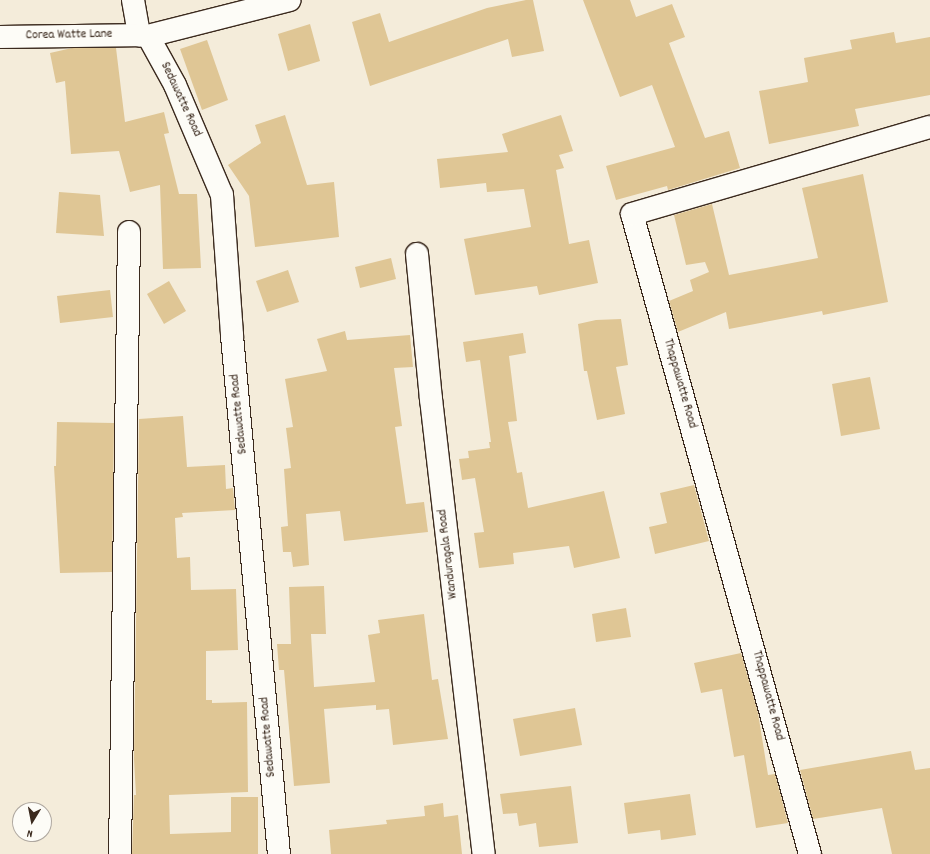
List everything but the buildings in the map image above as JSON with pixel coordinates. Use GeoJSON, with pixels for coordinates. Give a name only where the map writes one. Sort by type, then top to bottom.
{"type":"FeatureCollection","features":[{"type":"Feature","properties":{"kind":"street","name":"Sedawatte Road"},"geometry":{"type":"LineString","coordinates":[[133,0],[144,36],[175,85],[222,195],[232,336],[279,854]]}},
{"type":"Feature","properties":{"kind":"street","name":"Corea Watte Lane"},"geometry":{"type":"LineString","coordinates":[[0,37],[144,36],[290,0]]}},
{"type":"Feature","properties":{"kind":"street","name":"Thappawatte Road"},"geometry":{"type":"LineString","coordinates":[[810,854],[632,214],[930,127]]}},
{"type":"Feature","properties":{"kind":"street"},"geometry":{"type":"LineString","coordinates":[[120,854],[129,232]]}},
{"type":"Feature","properties":{"kind":"street","name":"Wanduragala Road"},"geometry":{"type":"LineString","coordinates":[[417,254],[431,399],[484,854]]}}]}
